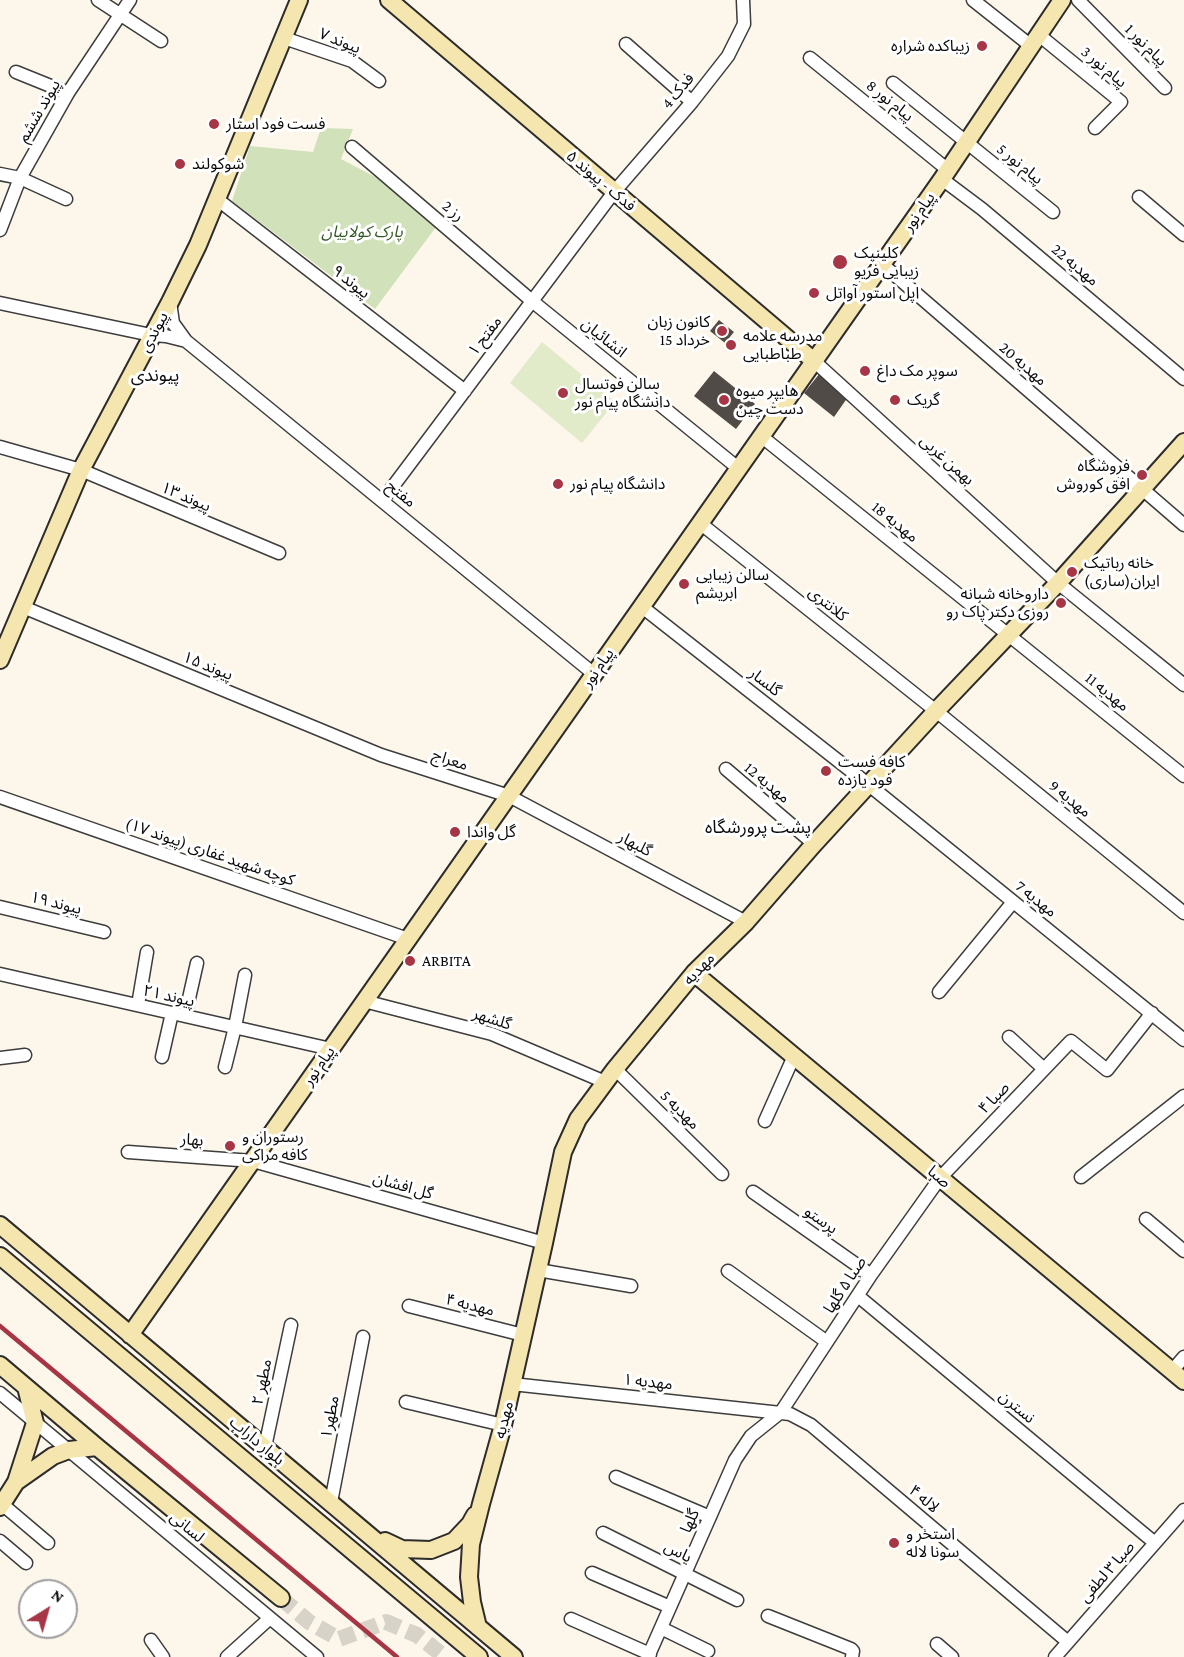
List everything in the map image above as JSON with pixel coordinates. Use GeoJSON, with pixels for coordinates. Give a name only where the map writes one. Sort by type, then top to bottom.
{"type":"FeatureCollection","features":[{"type":"Feature","properties":{"kind":"main road","name":"پیوندی"},"geometry":{"type":"LineString","coordinates":[[0,660],[81,470],[198,245],[299,0]]}},
{"type":"Feature","properties":{"kind":"main road","name":"فدک - پیوند ۵"},"geometry":{"type":"LineString","coordinates":[[389,0],[814,361]]}},
{"type":"Feature","properties":{"kind":"main road","name":"پیام نور"},"geometry":{"type":"LineString","coordinates":[[130,1335],[945,175],[1035,40],[1058,1]]}},
{"type":"Feature","properties":{"kind":"main road","name":"مهدیه"},"geometry":{"type":"LineString","coordinates":[[478,1627],[469,1577],[471,1544],[503,1425],[563,1152],[578,1119],[694,973],[746,922],[814,844],[1058,583],[1184,442]]}},
{"type":"Feature","properties":{"kind":"main road","name":"صبا"},"geometry":{"type":"LineString","coordinates":[[694,973],[1178,1376]]}},
{"type":"Feature","properties":{"kind":"main road","name":"بلوار داراب"},"geometry":{"type":"LineString","coordinates":[[1,1225],[514,1657]]}},
{"type":"Feature","properties":{"kind":"main road","name":"بلوار داراب"},"geometry":{"type":"LineString","coordinates":[[0,1256],[479,1657]]}},
{"type":"Feature","properties":{"kind":"main road"},"geometry":{"type":"LineString","coordinates":[[0,1365],[281,1598]]}},
{"type":"Feature","properties":{"kind":"main road"},"geometry":{"type":"LineString","coordinates":[[1,1505],[16,1482],[35,1423],[26,1387]]}},
{"type":"Feature","properties":{"kind":"main road"},"geometry":{"type":"LineString","coordinates":[[16,1482],[43,1462],[69,1450],[97,1447]]}},
{"type":"Feature","properties":{"kind":"main road"},"geometry":{"type":"LineString","coordinates":[[363,1529],[402,1550],[431,1550],[454,1541],[470,1524],[480,1504]]}},
{"type":"Feature","properties":{"kind":"street"},"geometry":{"type":"LineString","coordinates":[[98,0],[161,41]]}},
{"type":"Feature","properties":{"kind":"street","name":"پیوند ششم"},"geometry":{"type":"LineString","coordinates":[[0,230],[20,178],[68,93],[130,0]]}},
{"type":"Feature","properties":{"kind":"street","name":"فدک 4"},"geometry":{"type":"LineString","coordinates":[[614,192],[692,102],[728,56],[744,24],[743,0]]}},
{"type":"Feature","properties":{"kind":"street"},"geometry":{"type":"LineString","coordinates":[[973,0],[1035,40]]}},
{"type":"Feature","properties":{"kind":"street","name":"پیام نور 1"},"geometry":{"type":"LineString","coordinates":[[1078,0],[1165,87]]}},
{"type":"Feature","properties":{"kind":"street","name":"پیوند ۷"},"geometry":{"type":"LineString","coordinates":[[284,38],[352,61],[379,81]]}},
{"type":"Feature","properties":{"kind":"street","name":"پیام نور 3"},"geometry":{"type":"LineString","coordinates":[[1035,40],[1121,102],[1095,129]]}},
{"type":"Feature","properties":{"kind":"street"},"geometry":{"type":"LineString","coordinates":[[626,44],[692,102]]}},
{"type":"Feature","properties":{"kind":"street","name":"پیام نور 8"},"geometry":{"type":"LineString","coordinates":[[810,58],[945,175]]}},
{"type":"Feature","properties":{"kind":"street"},"geometry":{"type":"LineString","coordinates":[[16,72],[68,93]]}},
{"type":"Feature","properties":{"kind":"street","name":"پیام نور 5"},"geometry":{"type":"LineString","coordinates":[[893,83],[1053,212]]}},
{"type":"Feature","properties":{"kind":"street","name":"رز 2"},"geometry":{"type":"LineString","coordinates":[[352,147],[532,301]]}},
{"type":"Feature","properties":{"kind":"street"},"geometry":{"type":"LineString","coordinates":[[0,174],[20,178],[66,199]]}},
{"type":"Feature","properties":{"kind":"street","name":"مهدیه 22"},"geometry":{"type":"LineString","coordinates":[[945,175],[982,209],[1184,379]]}},
{"type":"Feature","properties":{"kind":"street","name":"مفتح ۱"},"geometry":{"type":"LineString","coordinates":[[382,501],[614,192]]}},
{"type":"Feature","properties":{"kind":"street"},"geometry":{"type":"LineString","coordinates":[[1139,197],[1184,235]]}},
{"type":"Feature","properties":{"kind":"street","name":"پیوند ۹"},"geometry":{"type":"LineString","coordinates":[[217,199],[465,391]]}},
{"type":"Feature","properties":{"kind":"street","name":"مهدیه 20"},"geometry":{"type":"LineString","coordinates":[[882,264],[1184,525]]}},
{"type":"Feature","properties":{"kind":"street","name":"انشائیان"},"geometry":{"type":"LineString","coordinates":[[532,301],[738,468]]}},
{"type":"Feature","properties":{"kind":"street"},"geometry":{"type":"LineString","coordinates":[[170,302],[173,323],[186,340]]}},
{"type":"Feature","properties":{"kind":"street"},"geometry":{"type":"LineString","coordinates":[[0,303],[186,340]]}},
{"type":"Feature","properties":{"kind":"street","name":"مفتح"},"geometry":{"type":"LineString","coordinates":[[186,340],[594,674]]}},
{"type":"Feature","properties":{"kind":"street","name":"بهمن غربی"},"geometry":{"type":"LineString","coordinates":[[814,361],[1058,583],[1184,685]]}},
{"type":"Feature","properties":{"kind":"street","name":"مهدیه 18"},"geometry":{"type":"LineString","coordinates":[[761,436],[1009,634]]}},
{"type":"Feature","properties":{"kind":"street","name":"پیوند ۱۳"},"geometry":{"type":"LineString","coordinates":[[0,447],[81,470],[279,553]]}},
{"type":"Feature","properties":{"kind":"street","name":"کلانتری"},"geometry":{"type":"LineString","coordinates":[[700,523],[936,711]]}},
{"type":"Feature","properties":{"kind":"street","name":"گلسار"},"geometry":{"type":"LineString","coordinates":[[641,606],[869,784]]}},
{"type":"Feature","properties":{"kind":"street","name":"پیوند ۱۵"},"geometry":{"type":"LineString","coordinates":[[23,607],[381,755]]}},
{"type":"Feature","properties":{"kind":"street","name":"مهدیه 11"},"geometry":{"type":"LineString","coordinates":[[1009,634],[1184,776]]}},
{"type":"Feature","properties":{"kind":"street","name":"مهدیه 9"},"geometry":{"type":"LineString","coordinates":[[936,711],[1184,913]]}},
{"type":"Feature","properties":{"kind":"street","name":"معراج"},"geometry":{"type":"LineString","coordinates":[[381,755],[509,796]]}},
{"type":"Feature","properties":{"kind":"street","name":"مهدیه 12"},"geometry":{"type":"LineString","coordinates":[[726,769],[814,844]]}},
{"type":"Feature","properties":{"kind":"street","name":"مهدیه 7"},"geometry":{"type":"LineString","coordinates":[[869,784],[1184,1040]]}},
{"type":"Feature","properties":{"kind":"street","name":"گلبهار"},"geometry":{"type":"LineString","coordinates":[[509,796],[746,922]]}},
{"type":"Feature","properties":{"kind":"street","name":"کوچه شهید غفاری (پیوند ۱۷)"},"geometry":{"type":"LineString","coordinates":[[0,797],[408,939]]}},
{"type":"Feature","properties":{"kind":"street"},"geometry":{"type":"LineString","coordinates":[[939,992],[1013,902]]}},
{"type":"Feature","properties":{"kind":"street","name":"پیوند ۱۹"},"geometry":{"type":"LineString","coordinates":[[0,907],[104,932]]}},
{"type":"Feature","properties":{"kind":"street"},"geometry":{"type":"LineString","coordinates":[[138,1005],[147,952]]}},
{"type":"Feature","properties":{"kind":"street"},"geometry":{"type":"LineString","coordinates":[[185,1016],[196,963]]}},
{"type":"Feature","properties":{"kind":"street","name":"پیوند ۲۱"},"geometry":{"type":"LineString","coordinates":[[0,974],[331,1049]]}},
{"type":"Feature","properties":{"kind":"street"},"geometry":{"type":"LineString","coordinates":[[225,1067],[245,975]]}},
{"type":"Feature","properties":{"kind":"street","name":"گلشهر"},"geometry":{"type":"LineString","coordinates":[[364,1001],[492,1034],[610,1076]]}},
{"type":"Feature","properties":{"kind":"street"},"geometry":{"type":"LineString","coordinates":[[162,1057],[172,1013]]}},
{"type":"Feature","properties":{"kind":"street","name":"صبا ۴"},"geometry":{"type":"LineString","coordinates":[[940,1178],[1071,1041],[1107,1070],[1152,1013]]}},
{"type":"Feature","properties":{"kind":"street"},"geometry":{"type":"LineString","coordinates":[[1009,1038],[1044,1069]]}},
{"type":"Feature","properties":{"kind":"street"},"geometry":{"type":"LineString","coordinates":[[0,1058],[25,1055]]}},
{"type":"Feature","properties":{"kind":"street"},"geometry":{"type":"LineString","coordinates":[[765,1121],[794,1056]]}},
{"type":"Feature","properties":{"kind":"street","name":"مهدیه 5"},"geometry":{"type":"LineString","coordinates":[[610,1076],[722,1174]]}},
{"type":"Feature","properties":{"kind":"street"},"geometry":{"type":"LineString","coordinates":[[1081,1177],[1184,1096]]}},
{"type":"Feature","properties":{"kind":"street","name":"بهار"},"geometry":{"type":"LineString","coordinates":[[128,1152],[253,1161]]}},
{"type":"Feature","properties":{"kind":"street","name":"گل افشان"},"geometry":{"type":"LineString","coordinates":[[253,1161],[544,1243]]}},
{"type":"Feature","properties":{"kind":"street","name":"صبا ۵ گلها"},"geometry":{"type":"LineString","coordinates":[[781,1412],[871,1275],[940,1178]]}},
{"type":"Feature","properties":{"kind":"street","name":"پرستو"},"geometry":{"type":"LineString","coordinates":[[753,1192],[871,1275]]}},
{"type":"Feature","properties":{"kind":"street"},"geometry":{"type":"LineString","coordinates":[[1146,1219],[1184,1251]]}},
{"type":"Feature","properties":{"kind":"street"},"geometry":{"type":"LineString","coordinates":[[538,1270],[631,1286]]}},
{"type":"Feature","properties":{"kind":"street"},"geometry":{"type":"LineString","coordinates":[[728,1271],[827,1342]]}},
{"type":"Feature","properties":{"kind":"street","name":"نسترن"},"geometry":{"type":"LineString","coordinates":[[858,1296],[1155,1543]]}},
{"type":"Feature","properties":{"kind":"street","name":"مهدیه ۴"},"geometry":{"type":"LineString","coordinates":[[409,1306],[524,1335]]}},
{"type":"Feature","properties":{"kind":"street","name":"مطهر ۲"},"geometry":{"type":"LineString","coordinates":[[264,1447],[291,1325]]}},
{"type":"Feature","properties":{"kind":"street","name":"مطهر۱"},"geometry":{"type":"LineString","coordinates":[[331,1502],[363,1338]]}},
{"type":"Feature","properties":{"kind":"street"},"geometry":{"type":"LineString","coordinates":[[1178,1376],[1184,1357]]}},
{"type":"Feature","properties":{"kind":"street","name":"مهدیه ۱"},"geometry":{"type":"LineString","coordinates":[[512,1384],[781,1412]]}},
{"type":"Feature","properties":{"kind":"street","name":"لسانی"},"geometry":{"type":"LineString","coordinates":[[0,1394],[317,1657]]}},
{"type":"Feature","properties":{"kind":"street"},"geometry":{"type":"LineString","coordinates":[[406,1402],[503,1425]]}},
{"type":"Feature","properties":{"kind":"street","name":"گلها"},"geometry":{"type":"LineString","coordinates":[[649,1655],[735,1460],[751,1436],[781,1412]]}},
{"type":"Feature","properties":{"kind":"street","name":"لاله ۴"},"geometry":{"type":"LineString","coordinates":[[781,1412],[811,1425],[1068,1642]]}},
{"type":"Feature","properties":{"kind":"street"},"geometry":{"type":"LineString","coordinates":[[616,1477],[710,1517]]}},
{"type":"Feature","properties":{"kind":"street"},"geometry":{"type":"LineString","coordinates":[[1,1505],[48,1543]]}},
{"type":"Feature","properties":{"kind":"street","name":"صبا ۳ لطفی"},"geometry":{"type":"LineString","coordinates":[[1055,1657],[1184,1510]]}},
{"type":"Feature","properties":{"kind":"street","name":"یاس"},"geometry":{"type":"LineString","coordinates":[[603,1533],[737,1600]]}},
{"type":"Feature","properties":{"kind":"street"},"geometry":{"type":"LineString","coordinates":[[0,1541],[26,1563]]}},
{"type":"Feature","properties":{"kind":"street"},"geometry":{"type":"LineString","coordinates":[[592,1573],[670,1607]]}},
{"type":"Feature","properties":{"kind":"street"},"geometry":{"type":"LineString","coordinates":[[768,1616],[851,1649],[852,1656]]}},
{"type":"Feature","properties":{"kind":"street"},"geometry":{"type":"LineString","coordinates":[[227,1657],[270,1618]]}},
{"type":"Feature","properties":{"kind":"street"},"geometry":{"type":"LineString","coordinates":[[571,1619],[649,1655]]}},
{"type":"Feature","properties":{"kind":"street"},"geometry":{"type":"LineString","coordinates":[[661,1628],[708,1651]]}},
{"type":"Feature","properties":{"kind":"street"},"geometry":{"type":"LineString","coordinates":[[151,1640],[164,1657]]}},
{"type":"Feature","properties":{"kind":"street"},"geometry":{"type":"LineString","coordinates":[[937,1644],[951,1657]]}},
{"type":"Feature","properties":{"kind":"green space","name":"پارک کولاییان"},"geometry":{"type":"Polygon","coordinates":[[[321,128],[353,129],[341,159],[385,182],[439,223],[375,309],[232,201],[250,146],[313,152],[321,128]]]}},
{"type":"Feature","properties":{"kind":"green space","name":"سالن فوتسال دانشگاه پیام نور"},"geometry":{"type":"Polygon","coordinates":[[[542,342],[615,402],[582,443],[510,383],[542,342]]]}},
{"type":"Feature","properties":{"kind":"building","name":"کانون زبان 15 خرداد"},"geometry":{"type":"Polygon","coordinates":[[[719,320],[734,332],[725,343],[710,331],[719,320]]]}},
{"type":"Feature","properties":{"kind":"building","name":"هایپر میوه دست چین"},"geometry":{"type":"Polygon","coordinates":[[[714,371],[755,404],[736,429],[694,396],[714,371]]]}},
{"type":"Feature","properties":{"kind":"building"},"geometry":{"type":"Polygon","coordinates":[[[820,373],[848,397],[834,417],[804,393],[820,373]]]}},
{"type":"Feature","properties":{"kind":"tunnel"},"geometry":{"type":"LineString","coordinates":[[281,1598],[309,1622],[339,1639],[386,1622],[417,1635],[445,1657]]}},
{"type":"Feature","properties":{"kind":"railway"},"geometry":{"type":"LineString","coordinates":[[0,1326],[397,1657]]}},
{"type":"Feature","properties":{"kind":"place","name":"زیباکده شراره"},"geometry":{"type":"Point","coordinates":[982,46]}},
{"type":"Feature","properties":{"kind":"place","name":"فست فود استار"},"geometry":{"type":"Point","coordinates":[214,124]}},
{"type":"Feature","properties":{"kind":"place","name":"شوکولند"},"geometry":{"type":"Point","coordinates":[180,164]}},
{"type":"Feature","properties":{"kind":"place","name":"کلینیک زیبایی فریو"},"geometry":{"type":"Point","coordinates":[840,262]}},
{"type":"Feature","properties":{"kind":"place","name":"اپل استور آواتل"},"geometry":{"type":"Point","coordinates":[814,293]}},
{"type":"Feature","properties":{"kind":"place","name":"کانون زبان 15 خرداد"},"geometry":{"type":"Point","coordinates":[722,331]}},
{"type":"Feature","properties":{"kind":"place","name":"مدرسه علامه طباطبایی"},"geometry":{"type":"Point","coordinates":[731,345]}},
{"type":"Feature","properties":{"kind":"place","name":"سوپر مک داغ"},"geometry":{"type":"Point","coordinates":[865,371]}},
{"type":"Feature","properties":{"kind":"place","name":"سالن فوتسال دانشگاه پیام نور"},"geometry":{"type":"Point","coordinates":[563,393]}},
{"type":"Feature","properties":{"kind":"place","name":"هایپر میوه دست چین"},"geometry":{"type":"Point","coordinates":[724,400]}},
{"type":"Feature","properties":{"kind":"place","name":"گریک"},"geometry":{"type":"Point","coordinates":[895,400]}},
{"type":"Feature","properties":{"kind":"place","name":"فروشگاه افق کوروش"},"geometry":{"type":"Point","coordinates":[1142,475]}},
{"type":"Feature","properties":{"kind":"place","name":"دانشگاه پیام نور"},"geometry":{"type":"Point","coordinates":[558,484]}},
{"type":"Feature","properties":{"kind":"place","name":"خانه رباتیک ایران(ساری)"},"geometry":{"type":"Point","coordinates":[1072,572]}},
{"type":"Feature","properties":{"kind":"place","name":"سالن زیبایی ابریشم"},"geometry":{"type":"Point","coordinates":[684,584]}},
{"type":"Feature","properties":{"kind":"place","name":"داروخانه شبانه روزی دکتر پاک رو"},"geometry":{"type":"Point","coordinates":[1061,603]}},
{"type":"Feature","properties":{"kind":"place","name":"کافه فست فود یازده"},"geometry":{"type":"Point","coordinates":[826,771]}},
{"type":"Feature","properties":{"kind":"place","name":"گل واندا"},"geometry":{"type":"Point","coordinates":[455,832]}},
{"type":"Feature","properties":{"kind":"place","name":"ARBITA"},"geometry":{"type":"Point","coordinates":[410,961]}},
{"type":"Feature","properties":{"kind":"place","name":"رستوران و کافه مراکی"},"geometry":{"type":"Point","coordinates":[230,1146]}},
{"type":"Feature","properties":{"kind":"place","name":"استخر و سونا لاله"},"geometry":{"type":"Point","coordinates":[894,1543]}},
{"type":"Feature","properties":{"kind":"district","name":"پیوندی"},"geometry":{"type":"Point","coordinates":[155,375]}},
{"type":"Feature","properties":{"kind":"district","name":"پشت پرورشگاه"},"geometry":{"type":"Point","coordinates":[758,827]}}]}
